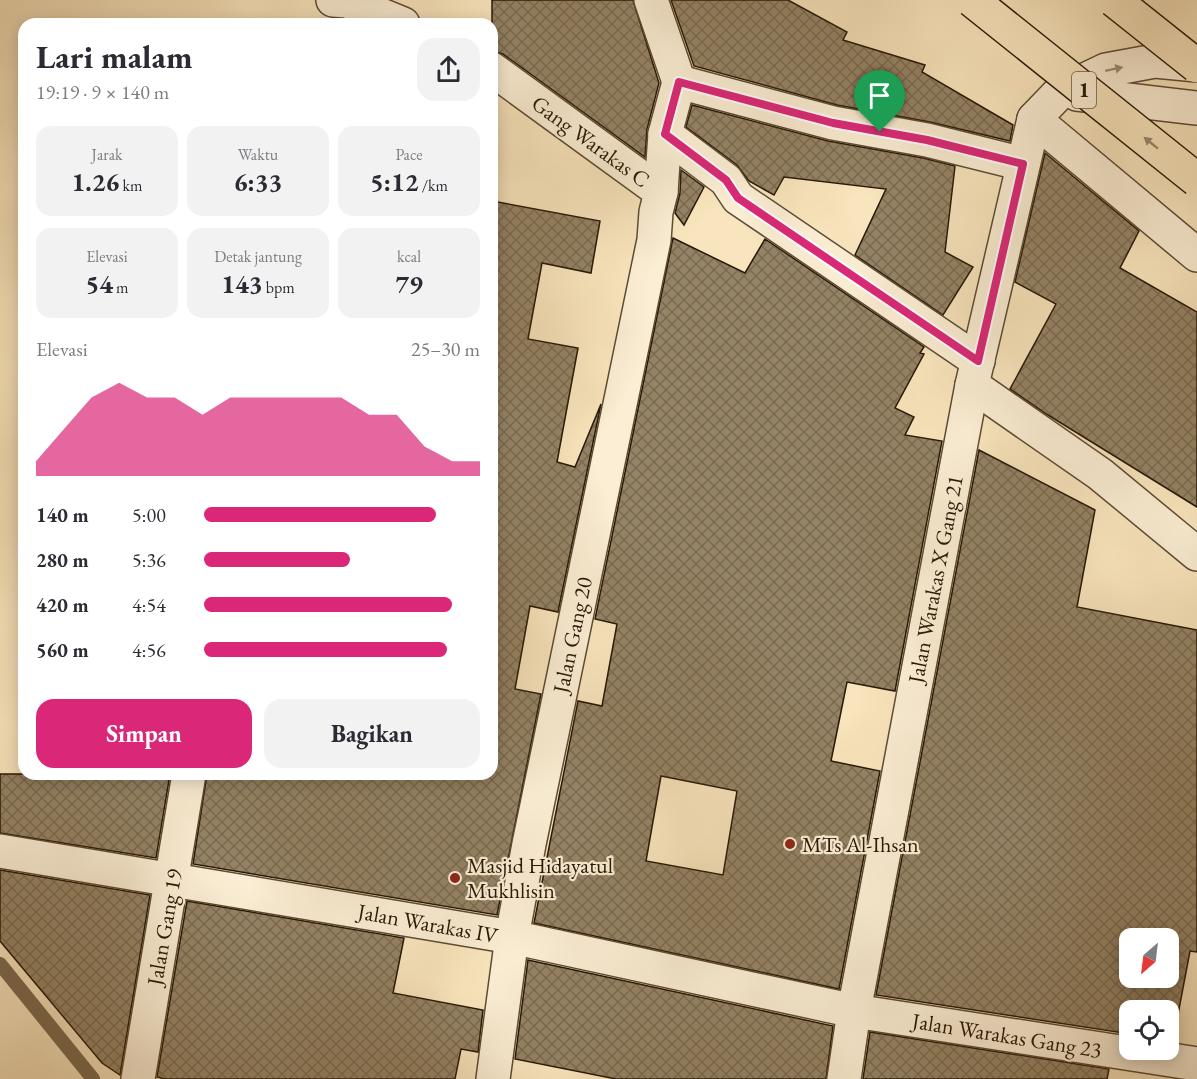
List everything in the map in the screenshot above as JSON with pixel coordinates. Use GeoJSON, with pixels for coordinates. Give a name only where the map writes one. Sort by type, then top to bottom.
{"type":"FeatureCollection","features":[{"type":"Feature","properties":{"kind":"highway","name":"1"},"geometry":{"type":"LineString","coordinates":[[972,0],[1197,180]]}},
{"type":"Feature","properties":{"kind":"highway"},"geometry":{"type":"LineString","coordinates":[[1114,0],[1197,65]]}},
{"type":"Feature","properties":{"kind":"street"},"geometry":{"type":"LineString","coordinates":[[651,0],[679,82],[833,123],[927,140],[1023,164]]}},
{"type":"Feature","properties":{"kind":"street"},"geometry":{"type":"LineString","coordinates":[[342,6],[383,18]]}},
{"type":"Feature","properties":{"kind":"street"},"geometry":{"type":"LineString","coordinates":[[1197,65],[1155,61],[1106,70],[1060,92],[1034,119],[1197,255]]}},
{"type":"Feature","properties":{"kind":"street","name":"Gang Warakas C"},"geometry":{"type":"LineString","coordinates":[[498,73],[661,192]]}},
{"type":"Feature","properties":{"kind":"street","name":"Jalan Gang 20"},"geometry":{"type":"LineString","coordinates":[[493,1079],[512,937],[529,844],[654,240],[656,212],[661,192],[665,134],[679,82]]}},
{"type":"Feature","properties":{"kind":"street"},"geometry":{"type":"LineString","coordinates":[[1060,92],[1197,108]]}},
{"type":"Feature","properties":{"kind":"street","name":"Jalan Warakas X Gang 21"},"geometry":{"type":"LineString","coordinates":[[844,1079],[854,1011],[975,373],[1034,119]]}},
{"type":"Feature","properties":{"kind":"street"},"geometry":{"type":"LineString","coordinates":[[665,134],[726,180],[738,198],[975,373],[1197,554]]}},
{"type":"Feature","properties":{"kind":"street","name":"Jalan Gang 19"},"geometry":{"type":"LineString","coordinates":[[138,1079],[188,780]]}},
{"type":"Feature","properties":{"kind":"street","name":"Jalan Warakas IV"},"geometry":{"type":"LineString","coordinates":[[0,850],[512,937],[854,1011]]}},
{"type":"Feature","properties":{"kind":"street","name":"Jalan Warakas Gang 23"},"geometry":{"type":"LineString","coordinates":[[854,1011],[1197,1063]]}},
{"type":"Feature","properties":{"kind":"street"},"geometry":{"type":"LineString","coordinates":[[1195,1079],[1197,1063]]}},
{"type":"Feature","properties":{"kind":"building"},"geometry":{"type":"Polygon","coordinates":[[[492,0],[633,0],[659,83],[647,129],[645,157],[498,53],[498,18],[492,18],[492,0]]]}},
{"type":"Feature","properties":{"kind":"building"},"geometry":{"type":"Polygon","coordinates":[[[671,0],[788,0],[847,32],[843,40],[925,65],[922,72],[1013,125],[1010,141],[930,122],[837,105],[694,66],[671,0]]]}},
{"type":"Feature","properties":{"kind":"building"},"geometry":{"type":"Polygon","coordinates":[[[692,105],[828,141],[955,166],[945,252],[973,267],[943,315],[855,255],[886,189],[784,177],[774,195],[749,181],[737,165],[686,127],[692,105]]]}},
{"type":"Feature","properties":{"kind":"building"},"geometry":{"type":"Polygon","coordinates":[[[1045,153],[1139,231],[1120,268],[1197,312],[1197,507],[1010,389],[1056,304],[1015,282],[1045,153]]]}},
{"type":"Feature","properties":{"kind":"building"},"geometry":{"type":"Polygon","coordinates":[[[681,170],[704,187],[684,225],[675,213],[680,193],[681,170]]]}},
{"type":"Feature","properties":{"kind":"building"},"geometry":{"type":"Polygon","coordinates":[[[498,202],[600,221],[591,273],[542,263],[528,339],[578,348],[557,462],[575,467],[601,404],[558,612],[530,606],[515,689],[541,694],[497,915],[193,864],[206,780],[498,780],[498,202]]]}},
{"type":"Feature","properties":{"kind":"building"},"geometry":{"type":"Polygon","coordinates":[[[673,238],[745,273],[765,239],[924,347],[920,353],[924,354],[895,408],[914,417],[905,435],[942,441],[895,691],[847,682],[831,761],[880,771],[839,989],[534,923],[578,701],[602,706],[617,624],[595,619],[673,238]],[[661,776],[646,861],[723,875],[737,791],[661,776]]]}},
{"type":"Feature","properties":{"kind":"building"},"geometry":{"type":"Polygon","coordinates":[[[979,450],[1095,510],[1077,607],[1197,630],[1197,952],[1190,951],[1179,1009],[1179,1000],[1119,1000],[1119,1032],[876,995],[979,450]]]}},
{"type":"Feature","properties":{"kind":"building"},"geometry":{"type":"Polygon","coordinates":[[[0,774],[18,774],[18,780],[169,780],[156,858],[0,833],[0,774]]]}},
{"type":"Feature","properties":{"kind":"building"},"geometry":{"type":"Polygon","coordinates":[[[0,870],[150,895],[120,1075],[102,1063],[0,941],[0,870]]]}},
{"type":"Feature","properties":{"kind":"building"},"geometry":{"type":"Polygon","coordinates":[[[187,901],[404,938],[393,993],[483,1010],[478,1052],[461,1049],[455,1079],[165,1079],[157,1077],[187,901]]]}},
{"type":"Feature","properties":{"kind":"building"},"geometry":{"type":"Polygon","coordinates":[[[528,960],[833,1026],[826,1079],[616,1079],[515,1059],[528,960]]]}},
{"type":"Feature","properties":{"kind":"building"},"geometry":{"type":"Polygon","coordinates":[[[870,1032],[1109,1069],[1107,1079],[863,1079],[870,1032]]]}},
{"type":"Feature","properties":{"kind":"waterway"},"geometry":{"type":"LineString","coordinates":[[0,964],[93,1079]]}},
{"type":"Feature","properties":{"kind":"place","name":"MTs Al-Ihsan"},"geometry":{"type":"Point","coordinates":[790,844]}},
{"type":"Feature","properties":{"kind":"place","name":"Masjid Hidayatul Mukhlisin"},"geometry":{"type":"Point","coordinates":[455,878]}},
{"type":"Feature","properties":{"kind":"route"},"geometry":{"type":"LineString","coordinates":[[679,82],[833,123],[880,132],[927,140],[1023,164],[978,361],[738,198],[726,180],[665,134],[679,82]]}}]}
